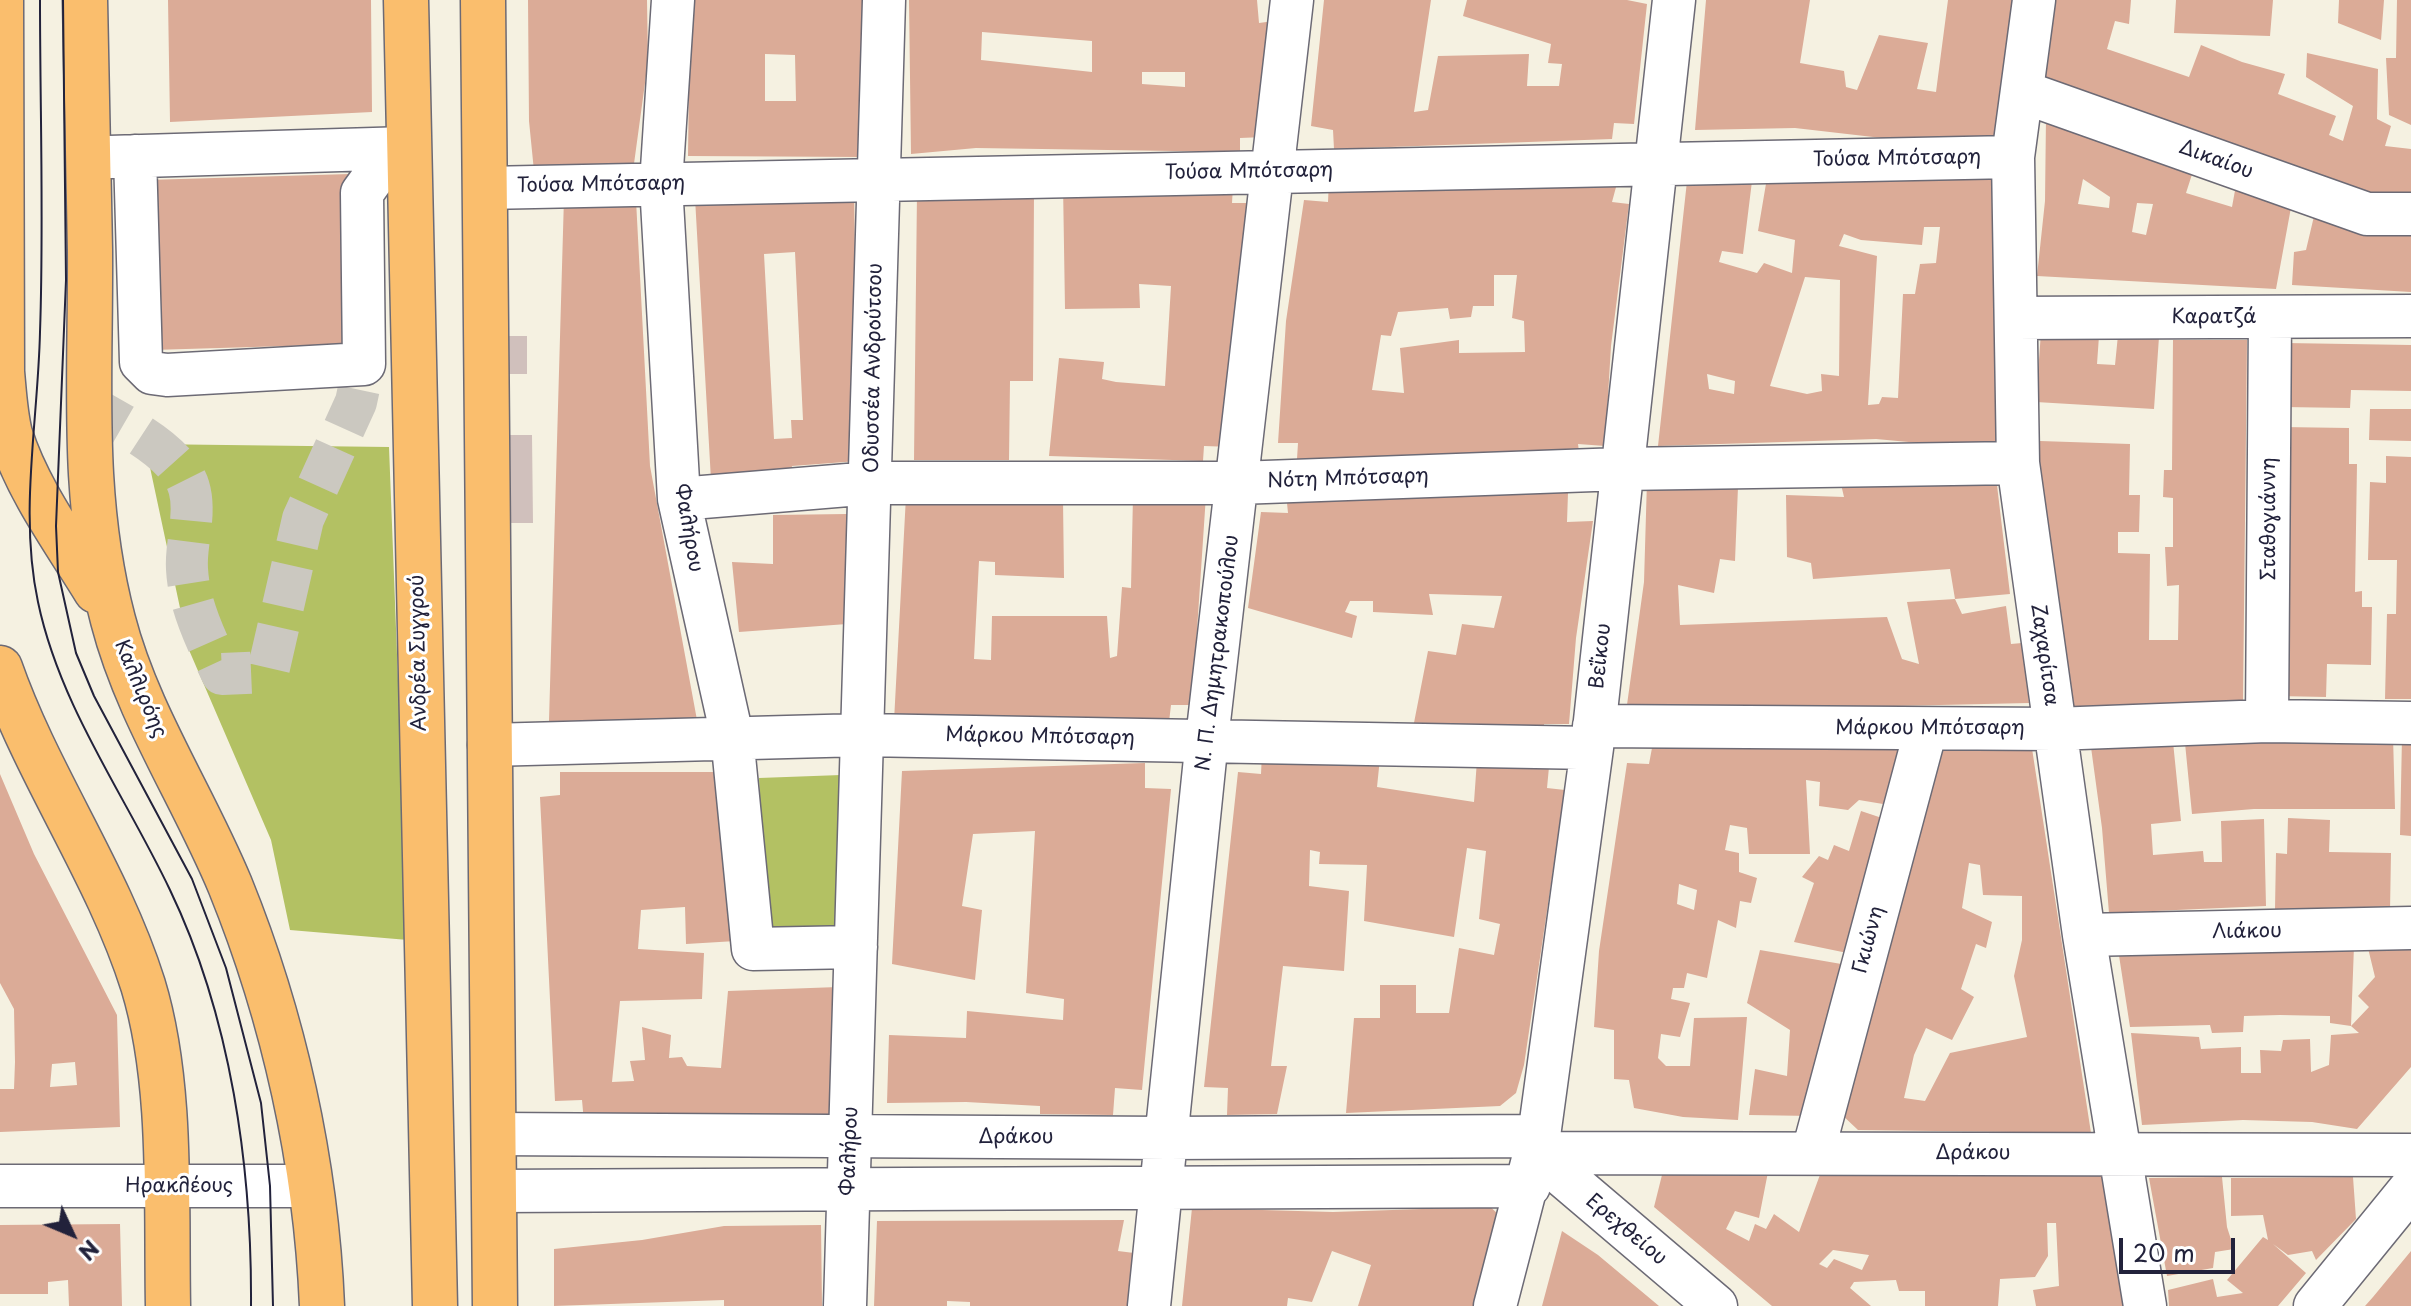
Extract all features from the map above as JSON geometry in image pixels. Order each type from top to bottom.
[{"type":"main road","points":[[1,0],[2,372],[6,410],[11,434],[30,476],[112,617]]},
{"type":"main road","name":"Καλλιρόης","points":[[85,0],[90,493],[112,617],[125,664],[230,884],[265,981],[289,1066],[310,1186],[322,1306]]},
{"type":"main road","name":"Ανδρέα Συγγρού","points":[[406,0],[435,1306]]},
{"type":"main road","points":[[483,0],[495,1306]]},
{"type":"main road","points":[[4,690],[109,900],[143,984],[155,1039],[166,1186],[168,1306]]},
{"type":"street","name":"Φαλήρου","points":[[673,0],[661,184],[679,499],[732,736],[753,949],[856,947]]},
{"type":"street","name":"Οδυσσέα Ανδρούτσου","points":[[862,735],[872,483],[884,0]]},
{"type":"street","name":"Ν. Π. Δημητρακοπούλου","points":[[1149,1306],[1207,739],[1292,0]]},
{"type":"street","name":"Ζαχαρίτσα","points":[[2034,0],[2013,157],[2018,463],[2084,935],[2145,1306]]},
{"type":"street","name":"Βεΐκου","points":[[1495,1306],[1535,1158],[1593,737],[1656,164],[1669,1]]},
{"type":"street","name":"Δικαίου","points":[[2023,92],[2367,214],[2411,214]]},
{"type":"street","points":[[135,156],[141,362],[152,373],[167,375],[364,364],[362,193],[380,168],[407,148]]},
{"type":"street","points":[[87,157],[407,148]]},
{"type":"street","name":"Τούσα Μπότσαρη","points":[[485,188],[2013,157]]},
{"type":"street","name":"Καρατζά","points":[[2016,318],[2411,316]]},
{"type":"street","name":"Σταθογιάννη","points":[[2267,721],[2270,317]]},
{"type":"street","name":"Νότη Μπότσαρη","points":[[679,499],[872,483],[1238,483],[1621,469],[2018,463]]},
{"type":"street","name":"Μάρκου Μπότσαρη","points":[[489,745],[732,736],[1207,739],[1593,737],[2054,729],[2267,721],[2411,723]]},
{"type":"street","name":"Γκιώνη","points":[[1813,1152],[1926,729]]},
{"type":"street","name":"Φαλήρου","points":[[845,1306],[862,735]]},
{"type":"street","name":"Λιάκου","points":[[2084,935],[2411,928]]},
{"type":"street","name":"Δράκου","points":[[493,1134],[1168,1138],[1535,1158]]},
{"type":"street","name":"Δράκου","points":[[494,1191],[1163,1187],[1535,1158],[1813,1152],[2411,1155]]},
{"type":"street","name":"Ερεχθείου","points":[[1535,1158],[1716,1306]]},
{"type":"street","name":"Ηρακλέους","points":[[0,1186],[310,1186]]},
{"type":"street","points":[[2315,1306],[2411,1188]]},
{"type":"shaded area","points":[[506,336],[527,336],[527,374],[505,374]]},
{"type":"shaded area","points":[[509,435],[532,435],[533,523],[510,523]]},
{"type":"green space","points":[[145,444],[389,447],[408,940],[290,930],[271,840],[189,650]]},
{"type":"green space","points":[[841,775],[847,928],[765,931],[759,778]]},
{"type":"building","points":[[168,0],[371,0],[372,112],[170,122]]},
{"type":"building","points":[[528,0],[647,0],[648,61],[633,171],[534,171],[529,121]]},
{"type":"building","points":[[690,0],[863,0],[862,157],[688,156]],"holes":[[[765,54],[795,55],[796,101],[765,101]]]},
{"type":"building","points":[[909,0],[1257,0],[1259,23],[1274,21],[1264,137],[1240,138],[1240,152],[976,148],[911,154]],"holes":[[[982,32],[1092,41],[1092,72],[981,60]],[[1142,72],[1185,72],[1185,87],[1142,84]]]},
{"type":"building","points":[[1324,0],[1431,0],[1414,112],[1428,110],[1438,56],[1529,54],[1527,86],[1559,86],[1562,64],[1548,63],[1551,44],[1463,16],[1467,0],[1627,0],[1647,4],[1634,124],[1614,123],[1612,139],[1334,149],[1333,130],[1311,126]]},
{"type":"building","points":[[1706,0],[1810,0],[1800,63],[1844,71],[1846,87],[1857,90],[1879,35],[1928,43],[1917,89],[1936,92],[1948,0],[2012,0],[1996,141],[1908,141],[1795,128],[1695,130]]},
{"type":"building","points":[[2054,0],[2131,0],[2129,24],[2115,21],[2107,49],[2189,77],[2201,45],[2242,62],[2285,74],[2278,94],[2336,116],[2329,135],[2343,141],[2353,106],[2306,77],[2307,53],[2378,69],[2377,119],[2391,126],[2385,146],[2411,149],[2411,205],[2368,201],[2037,84]]},
{"type":"building","points":[[2176,0],[2273,0],[2270,36],[2174,33]]},
{"type":"building","points":[[2339,0],[2384,0],[2381,40],[2338,23]]},
{"type":"building","points":[[2397,0],[2411,0],[2411,125],[2389,115],[2386,58],[2396,58]]},
{"type":"building","points":[[2046,117],[2195,165],[2186,193],[2232,207],[2236,185],[2292,202],[2276,289],[2037,276],[2045,201]],"holes":[[[2083,179],[2110,197],[2109,208],[2078,204]],[[2137,203],[2153,204],[2146,235],[2132,232]]]},
{"type":"building","points":[[1769,166],[1995,171],[1999,335],[1996,450],[1876,439],[1658,446],[1688,172],[1753,173],[1743,254],[1722,251],[1719,262],[1757,273],[1764,263],[1792,273],[1795,240],[1758,231]],"holes":[[[1924,227],[1940,227],[1936,263],[1920,264],[1915,294],[1903,294],[1898,398],[1882,397],[1879,404],[1868,405],[1877,256],[1839,246],[1844,234],[1861,240],[1922,245]],[[1805,277],[1840,280],[1839,376],[1821,374],[1822,391],[1807,394],[1770,386]],[[1707,374],[1735,381],[1734,394],[1709,389]]]},
{"type":"building","points":[[350,174],[354,344],[152,350],[147,180]]},
{"type":"building","points":[[1619,176],[1612,202],[1629,204],[1611,346],[1605,446],[1578,444],[1580,459],[1297,459],[1298,443],[1278,443],[1286,321],[1304,200],[1328,202],[1329,180]],"holes":[[[1494,275],[1517,275],[1512,318],[1524,321],[1525,352],[1459,353],[1459,340],[1400,348],[1404,393],[1372,390],[1381,335],[1391,336],[1398,312],[1448,308],[1450,319],[1471,317],[1473,306],[1494,306]]]},
{"type":"building","points":[[1063,184],[1233,186],[1232,203],[1247,203],[1232,447],[1204,446],[1203,461],[1049,456],[1059,358],[1104,362],[1102,379],[1165,386],[1171,286],[1139,284],[1140,308],[1065,309]]},
{"type":"building","points":[[854,188],[858,461],[792,466],[791,474],[711,480],[695,198]],"holes":[[[795,252],[803,420],[791,420],[792,438],[774,439],[764,254]]]},
{"type":"building","points":[[917,192],[1034,192],[1033,381],[1010,381],[1009,460],[914,460]]},
{"type":"building","points":[[564,197],[636,200],[650,466],[697,720],[549,721]]},
{"type":"building","points":[[2315,212],[2411,225],[2411,292],[2292,285],[2294,252],[2306,250]]},
{"type":"building","points":[[2041,332],[2099,336],[2097,364],[2115,365],[2118,335],[2159,337],[2154,409],[2036,402]]},
{"type":"building","points":[[2173,340],[2247,340],[2243,700],[2070,708],[2040,494],[2040,441],[2130,444],[2129,495],[2140,495],[2139,532],[2118,532],[2118,553],[2150,554],[2149,640],[2178,640],[2179,585],[2167,586],[2165,547],[2173,547],[2173,498],[2163,497],[2164,470],[2172,470]]},
{"type":"building","points":[[2285,343],[2411,345],[2411,391],[2351,390],[2350,408],[2284,407]]},
{"type":"building","points":[[2370,409],[2411,409],[2411,441],[2369,440]]},
{"type":"building","points":[[2282,427],[2349,428],[2349,464],[2357,464],[2355,592],[2362,591],[2362,607],[2372,607],[2371,665],[2327,664],[2326,697],[2277,696]]},
{"type":"building","points":[[2386,456],[2411,457],[2411,699],[2385,699],[2387,614],[2396,614],[2397,560],[2368,560],[2370,482],[2386,483]]},
{"type":"building","points":[[1996,477],[2010,594],[1955,599],[1950,569],[1813,579],[1811,563],[1787,557],[1786,495],[1844,497],[1840,480]]},
{"type":"building","points":[[1647,480],[1738,487],[1735,561],[1720,559],[1714,593],[1678,585],[1680,625],[1887,617],[1902,659],[1919,664],[1907,602],[1955,599],[1962,614],[2006,606],[2011,644],[2022,643],[2029,703],[1626,712],[1644,582]]},
{"type":"building","points":[[1286,493],[1568,493],[1567,522],[1593,521],[1576,638],[1569,724],[1544,724],[1544,733],[1412,733],[1428,651],[1456,655],[1462,624],[1494,628],[1502,596],[1429,594],[1433,615],[1373,612],[1373,601],[1350,601],[1345,612],[1357,616],[1352,638],[1248,608],[1261,512],[1288,513]]},
{"type":"building","points":[[1206,495],[1192,705],[1171,705],[1169,722],[894,721],[906,496],[1063,500],[1064,578],[995,575],[995,562],[979,561],[974,659],[991,660],[992,616],[1107,616],[1110,658],[1117,656],[1122,587],[1131,588],[1133,496]]},
{"type":"building","points":[[847,514],[846,529],[852,528],[847,624],[739,632],[732,562],[773,564],[773,515]]},
{"type":"building","points":[[2172,732],[2181,821],[2151,824],[2153,855],[2203,851],[2204,862],[2222,862],[2221,821],[2264,819],[2266,906],[2109,913],[2090,740]]},
{"type":"building","points":[[2184,733],[2393,736],[2395,809],[2254,809],[2192,814]]},
{"type":"building","points":[[2402,737],[2411,737],[2411,836],[2400,835]]},
{"type":"building","points":[[1905,740],[1895,806],[1859,800],[1848,810],[1819,806],[1820,782],[1806,780],[1810,854],[1749,854],[1747,828],[1730,825],[1725,850],[1739,853],[1739,872],[1757,878],[1751,903],[1740,901],[1736,928],[1718,920],[1707,978],[1687,973],[1684,988],[1673,988],[1671,999],[1690,1003],[1680,1037],[1661,1034],[1658,1058],[1666,1066],[1690,1066],[1694,1018],[1747,1017],[1738,1120],[1683,1117],[1634,1108],[1629,1080],[1614,1079],[1614,1030],[1594,1027],[1599,951],[1627,763],[1649,764],[1652,748]],"holes":[[[1679,884],[1697,890],[1694,910],[1677,904]]]},
{"type":"building","points":[[1936,742],[2031,742],[2091,1133],[1858,1130],[1840,1113]],"holes":[[[1969,863],[1980,865],[1983,895],[2022,896],[2022,940],[2014,976],[2027,1037],[1950,1053],[1925,1101],[1904,1098],[1914,1055],[1926,1028],[1952,1040],[1974,997],[1961,989],[1976,944],[1986,948],[1992,922],[1962,908]]]},
{"type":"building","points":[[1262,753],[1380,758],[1377,787],[1474,802],[1477,760],[1549,767],[1547,788],[1565,790],[1524,1065],[1516,1093],[1500,1106],[1346,1113],[1354,1018],[1380,1018],[1380,985],[1416,985],[1416,1013],[1449,1013],[1459,948],[1494,955],[1500,924],[1479,919],[1486,851],[1467,848],[1454,937],[1364,921],[1367,865],[1319,864],[1320,852],[1310,850],[1309,886],[1349,891],[1344,971],[1283,966],[1271,1066],[1287,1066],[1277,1114],[1227,1115],[1228,1088],[1204,1087],[1238,772],[1261,774]]},
{"type":"building","points":[[1145,763],[1145,788],[1171,789],[1142,1090],[1115,1088],[1113,1115],[1040,1114],[1040,1106],[966,1102],[887,1103],[889,1035],[966,1038],[967,1011],[1063,1020],[1064,999],[1026,993],[1035,831],[973,834],[962,906],[982,910],[975,980],[892,964],[902,771]]},
{"type":"building","points":[[560,772],[714,772],[732,835],[736,941],[686,944],[685,907],[641,910],[638,949],[704,953],[702,999],[620,1001],[612,1082],[634,1081],[630,1061],[645,1060],[642,1027],[671,1035],[669,1058],[682,1057],[687,1066],[721,1068],[728,991],[838,987],[831,1120],[584,1122],[582,1100],[555,1101],[540,797],[560,795]]},
{"type":"building","points":[[0,774],[34,854],[117,1015],[120,1127],[0,1132],[0,1089],[14,1089],[15,1062],[14,1009],[0,983]],"holes":[[[75,1062],[77,1085],[50,1087],[52,1064]]]},
{"type":"building","points":[[1861,811],[1888,820],[1857,955],[1794,942],[1814,883],[1802,877],[1819,856],[1828,860],[1834,845],[1849,851]]},
{"type":"building","points":[[2288,818],[2330,820],[2329,852],[2391,853],[2390,911],[2275,909],[2276,853],[2287,854]]},
{"type":"building","points":[[2411,943],[2411,1067],[2357,1129],[2312,1122],[2243,1120],[2142,1125],[2131,1033],[2199,1037],[2201,1049],[2241,1047],[2241,1073],[2261,1073],[2260,1050],[2281,1051],[2283,1040],[2310,1039],[2311,1072],[2329,1065],[2331,1035],[2359,1033],[2351,1026],[2369,1007],[2358,996],[2375,977],[2367,944]]},
{"type":"building","points":[[2354,946],[2351,1026],[2330,1023],[2330,1016],[2280,1015],[2244,1016],[2243,1032],[2212,1033],[2210,1025],[2130,1027],[2118,949]]},
{"type":"building","points":[[1760,950],[1853,966],[1812,1116],[1749,1115],[1755,1069],[1787,1076],[1790,1030],[1747,1003]]},
{"type":"building","points":[[1663,1171],[1768,1172],[1759,1218],[1735,1211],[1726,1229],[1749,1241],[1755,1224],[1766,1229],[1774,1214],[1799,1232],[1821,1172],[2107,1173],[2126,1306],[2036,1306],[2033,1290],[2059,1286],[2056,1223],[2047,1223],[2048,1256],[2035,1277],[2000,1279],[1998,1306],[1925,1306],[1925,1291],[1899,1291],[1896,1280],[1854,1282],[1850,1288],[1871,1306],[1772,1306],[1654,1207]],"holes":[[[1833,1250],[1869,1255],[1862,1270],[1834,1259],[1827,1268],[1819,1264]]]},
{"type":"building","points":[[2222,1177],[2227,1227],[2234,1249],[2215,1252],[2213,1268],[2167,1276],[2149,1178]]},
{"type":"building","points":[[2353,1177],[2356,1219],[2316,1260],[2312,1251],[2288,1255],[2273,1244],[2306,1273],[2278,1306],[2169,1306],[2168,1290],[2213,1279],[2217,1297],[2243,1293],[2227,1280],[2263,1237],[2268,1240],[2263,1215],[2231,1216],[2231,1178]]},
{"type":"building","points":[[1483,1200],[1499,1215],[1474,1306],[1358,1306],[1371,1265],[1332,1251],[1312,1302],[1288,1298],[1287,1306],[1182,1306],[1192,1208],[1333,1212],[1422,1209]]},
{"type":"building","points":[[1124,1220],[1118,1251],[1134,1253],[1131,1306],[970,1306],[970,1302],[947,1301],[947,1306],[874,1306],[877,1221]]},
{"type":"building","points":[[120,1224],[122,1306],[69,1306],[68,1280],[48,1282],[48,1294],[0,1294],[0,1225]]},
{"type":"building","points":[[821,1225],[822,1306],[724,1306],[724,1300],[554,1306],[554,1249],[642,1240],[724,1226]]},
{"type":"building","points":[[1562,1231],[1598,1255],[1659,1306],[1542,1306]]},
{"type":"building","points":[[2411,1251],[2411,1306],[2365,1306],[2373,1297]]},
{"type":"tunnel","points":[[87,404],[154,445],[177,466],[185,478],[191,500],[188,583],[205,636],[222,674],[268,672],[303,519],[356,402],[364,364]]},
{"type":"tram line","points":[[40,0],[41,290],[30,501],[30,535],[38,602],[62,678],[95,750],[170,890],[209,989],[223,1041],[242,1147],[251,1306]]},
{"type":"tram line","points":[[63,0],[66,280],[56,526],[58,572],[76,653],[94,696],[192,879],[226,968],[261,1103],[270,1186],[273,1306]]}]
